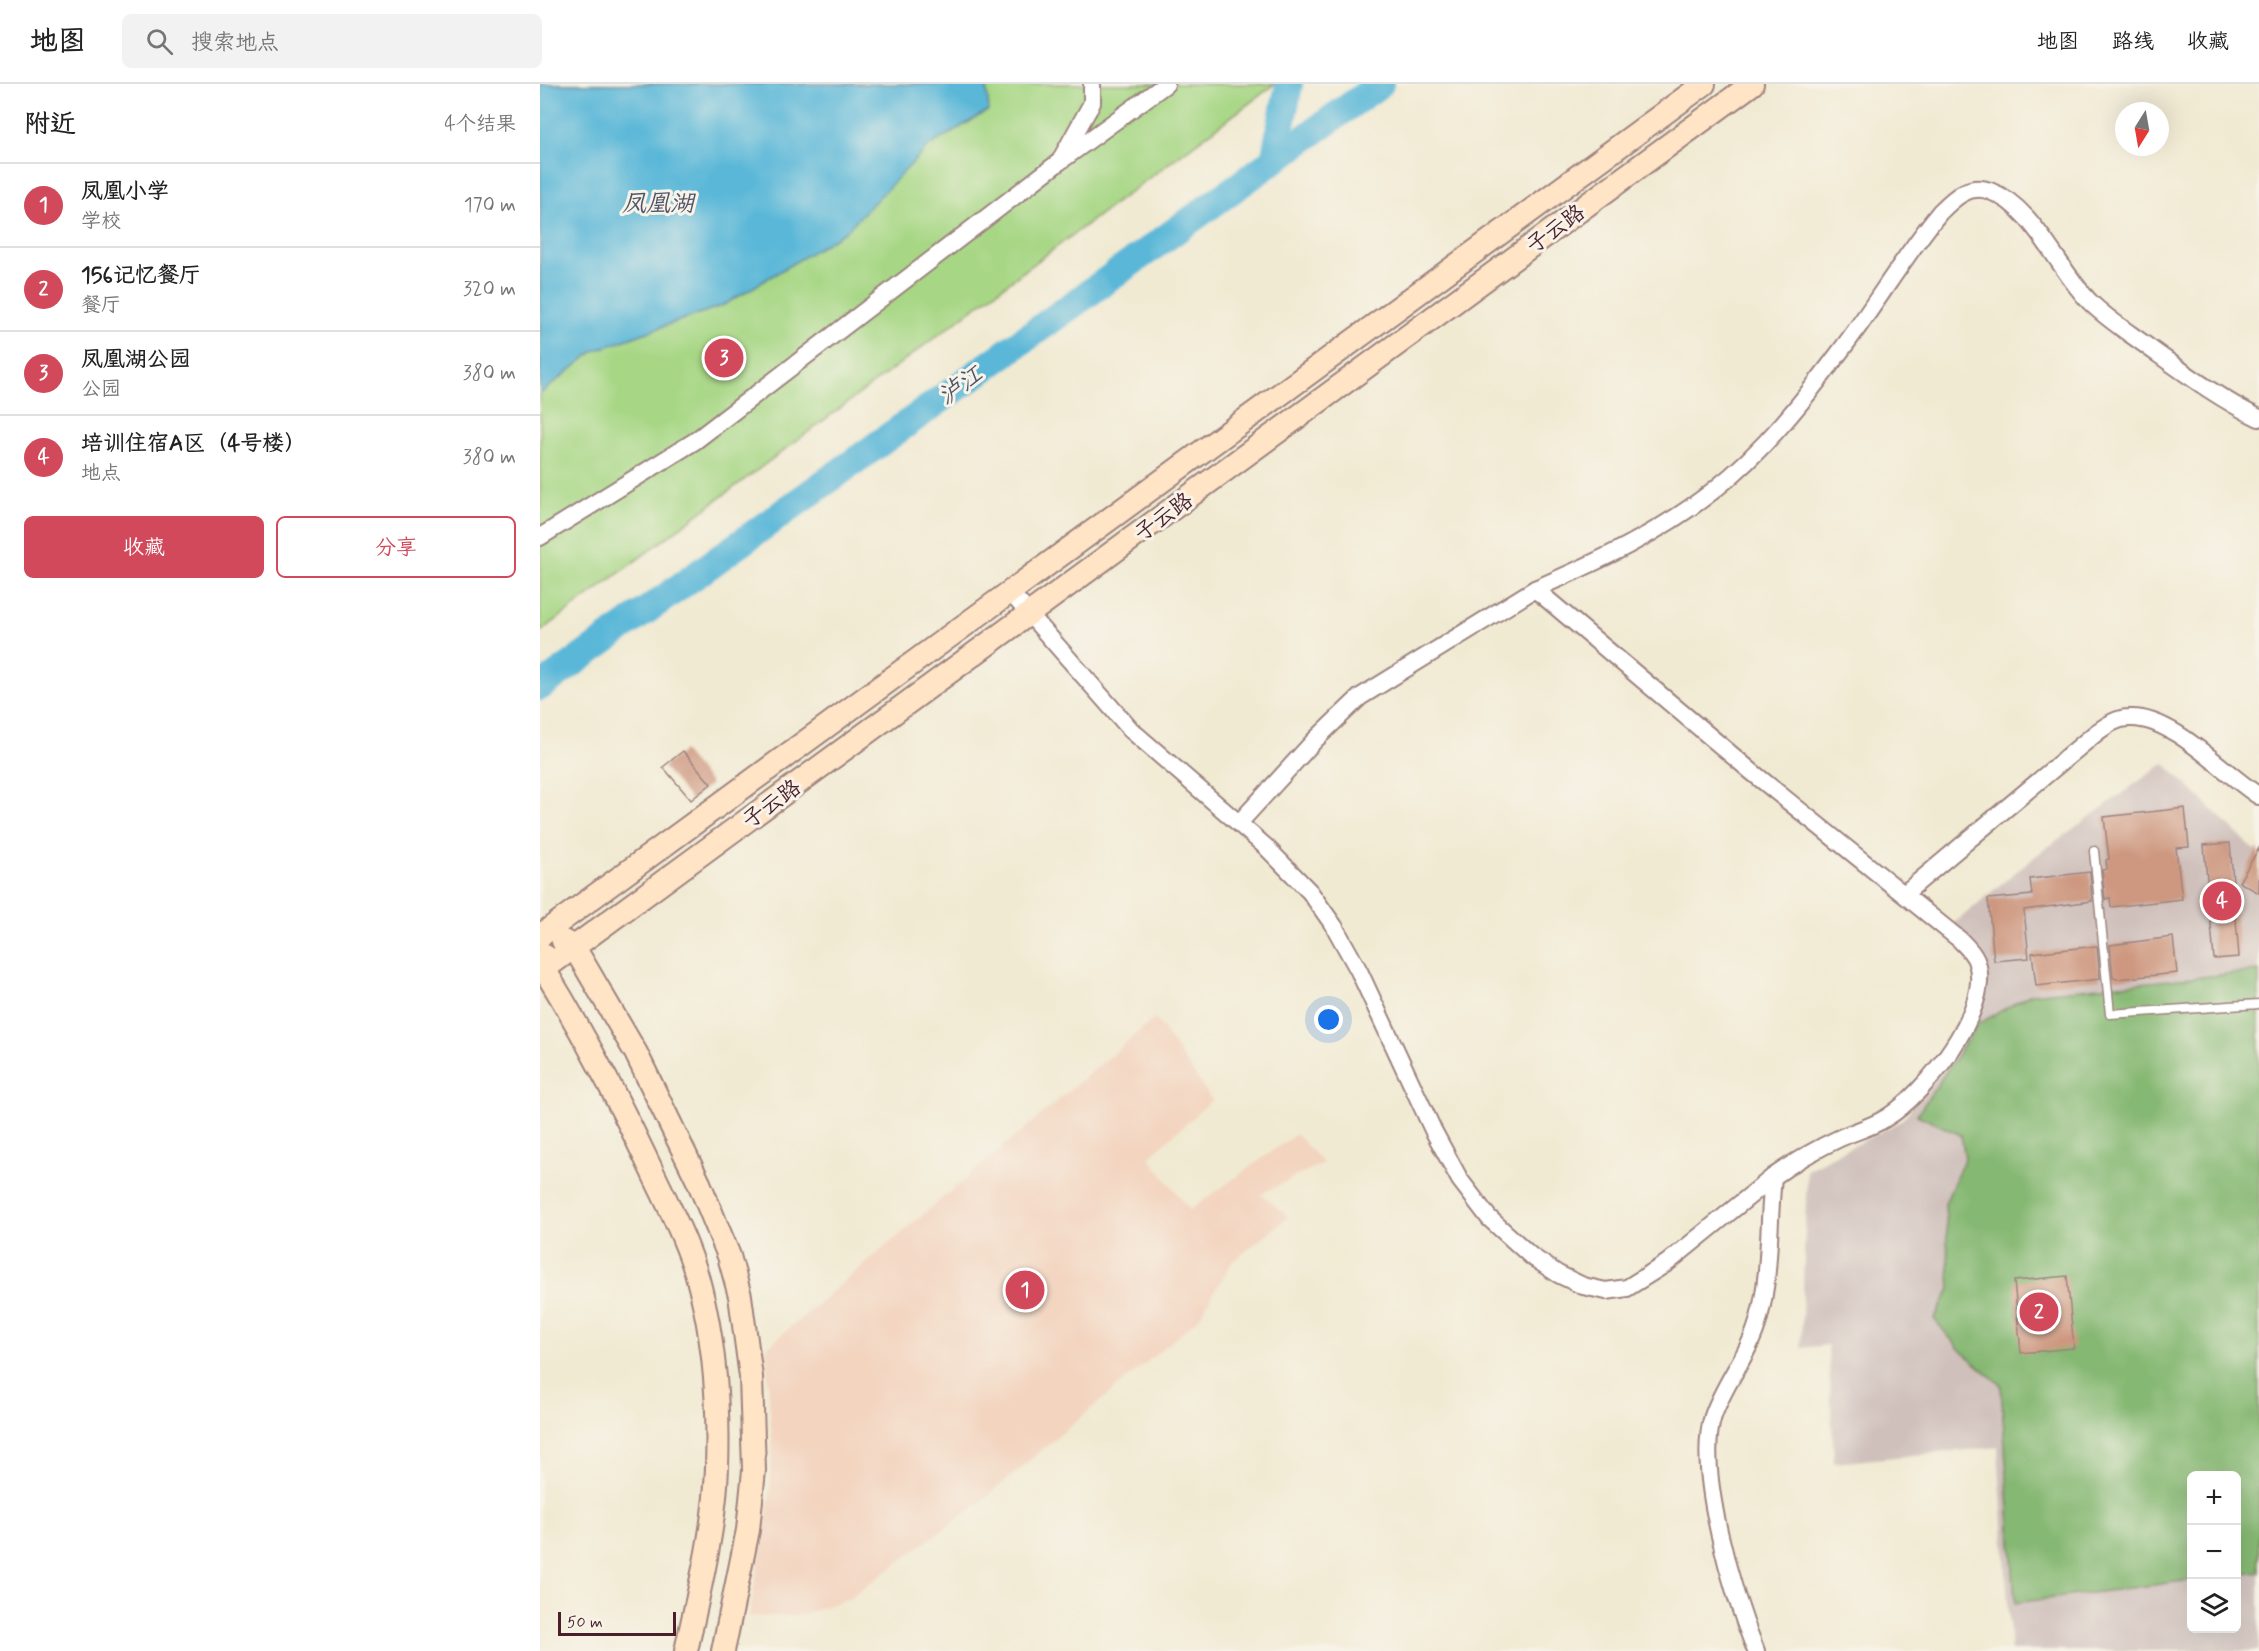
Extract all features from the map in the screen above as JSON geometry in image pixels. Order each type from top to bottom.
[{"type":"main road","name":"子云路","points":[[542,929],[1010,592],[1704,84]]},
{"type":"main road","name":"子云路","points":[[542,971],[1752,84]]},
{"type":"main road","points":[[686,1651],[711,1524],[717,1468],[715,1385],[704,1303],[687,1248],[632,1127],[598,1061],[542,971],[542,929],[574,947],[636,1053],[699,1183],[729,1256],[740,1296],[751,1377],[754,1470],[748,1530],[723,1651]]},
{"type":"street","points":[[1059,162],[1092,103],[1092,84]]},
{"type":"street","points":[[540,537],[695,441],[1059,162],[1166,84]]},
{"type":"street","points":[[1239,823],[1315,740],[1360,697],[1535,589],[1597,561],[1652,532],[1696,504],[1736,472],[1775,432],[1819,380],[1940,212],[1952,200],[1972,189],[1991,191],[2018,210],[2079,290],[2106,316],[2214,394],[2259,418]]},
{"type":"street","points":[[1010,592],[1131,730],[1291,870],[1334,926],[1359,971],[1448,1160],[1473,1200],[1508,1237],[1546,1267],[1571,1281],[1595,1289],[1627,1288],[1667,1263],[1773,1177],[1818,1149],[1878,1122],[1903,1107],[1935,1071],[1971,1011],[1979,983],[1976,960],[1959,939],[1752,772],[1535,589]]},
{"type":"street","points":[[1904,894],[2096,733],[2121,719],[2141,718],[2165,728],[2259,796]]},
{"type":"street","points":[[1756,1651],[1737,1597],[1723,1542],[1711,1479],[1708,1445],[1716,1408],[1750,1346],[1760,1314],[1773,1177]]},
{"type":"lane","points":[[2094,851],[2110,1014],[2259,1004]]},
{"type":"shaded area","points":[[2164,763],[2253,849],[2259,852],[2259,1651],[2011,1651],[1998,1447],[1834,1463],[1828,1345],[1801,1348],[1807,1170],[1901,1121],[1952,1058],[1985,980],[1952,925],[2030,860]]},
{"type":"shaded area","points":[[1155,1018],[1212,1100],[1149,1157],[1190,1210],[1296,1134],[1323,1163],[1261,1194],[1288,1217],[1232,1262],[1198,1319],[979,1503],[850,1598],[801,1615],[749,1617],[770,1496],[772,1443],[766,1348]]},
{"type":"green space","points":[[540,84],[1275,84],[540,632]]},
{"type":"green space","points":[[2259,971],[2259,1572],[2241,1574],[2241,1471],[2187,1471],[2187,1581],[2015,1603],[2001,1385],[1961,1351],[1934,1319],[1950,1289],[1945,1204],[1965,1157],[1961,1135],[1917,1115],[1978,1024],[2031,994]]},
{"type":"water","name":"凤凰湖","points":[[540,84],[986,84],[989,110],[929,146],[845,232],[724,305],[594,351],[540,394]]},
{"type":"building","points":[[683,751],[711,784],[691,800],[663,767]]},
{"type":"building","points":[[2185,808],[2189,847],[2176,848],[2182,899],[2111,907],[2110,898],[2105,899],[2102,870],[2107,869],[2106,860],[2109,859],[2104,817]]},
{"type":"building","points":[[2230,843],[2239,957],[2214,959],[2204,845]]},
{"type":"building","points":[[2259,848],[2259,893],[2239,882]]},
{"type":"building","points":[[2090,872],[2092,901],[2024,910],[2029,958],[1994,961],[1988,899],[2032,895],[2030,879]]},
{"type":"building","points":[[2173,937],[2177,973],[2113,978],[2110,945]]},
{"type":"building","points":[[2097,946],[2100,979],[2036,986],[2032,953]]},
{"type":"building","points":[[2067,1276],[2074,1348],[2021,1353],[2014,1281]]},
{"type":"waterway","name":"泸江","points":[[540,687],[1380,84]]},
{"type":"waterway","points":[[1274,160],[1289,85]]},
{"type":"place","name":"凤凰湖公园","points":[[724,358]]},
{"type":"place","name":"培训住宿A区（4号楼）","points":[[2222,901]]},
{"type":"place","name":"凤凰小学","points":[[1025,1290]]},
{"type":"place","name":"156记忆餐厅","points":[[2039,1312]]}]
